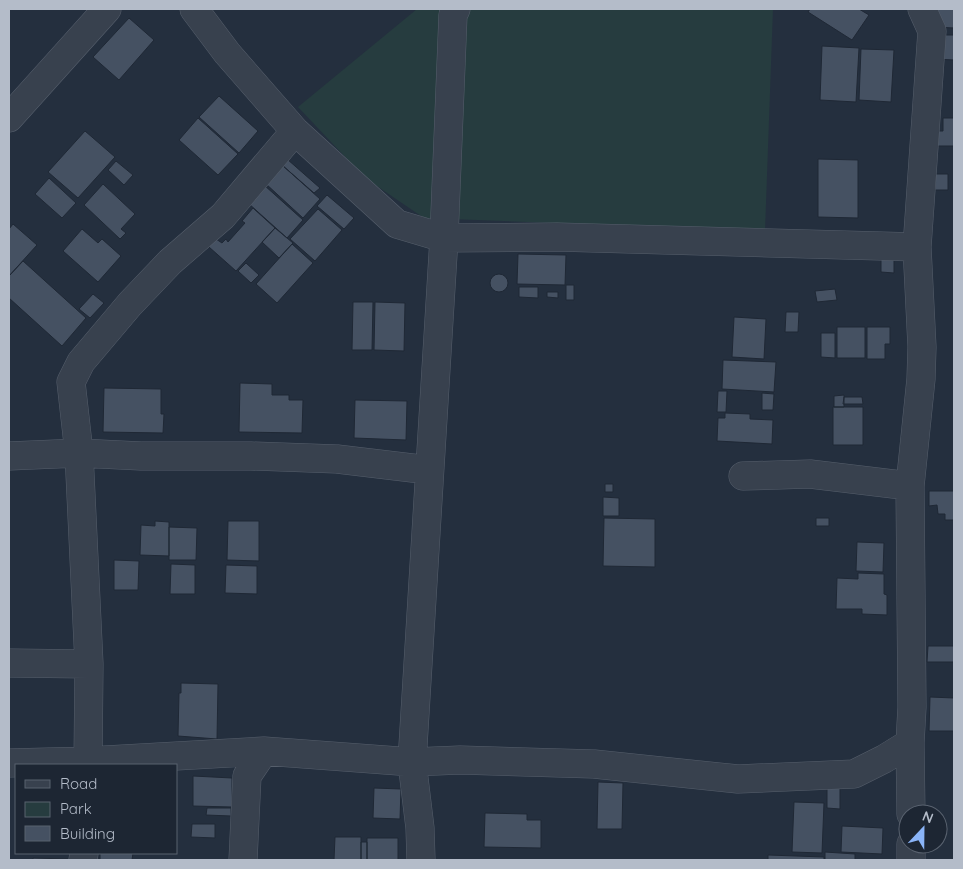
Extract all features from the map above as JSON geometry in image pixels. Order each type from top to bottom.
[{"type":"street","points":[[9,118],[107,9]]},
{"type":"street","points":[[194,9],[227,53],[295,131],[398,224],[444,238],[557,237],[917,247]]},
{"type":"street","points":[[421,860],[420,828],[412,762],[444,238],[454,15],[456,9]]},
{"type":"street","points":[[911,804],[910,486],[922,379],[917,247],[932,31],[922,9]]},
{"type":"street","points":[[88,763],[90,664],[78,454],[71,382],[81,362],[130,304],[170,262],[223,216],[295,131]]},
{"type":"street","points":[[9,456],[78,454],[251,456],[337,460],[429,470]]},
{"type":"street","points":[[743,476],[810,474],[910,486]]},
{"type":"street","points":[[9,663],[90,664]]},
{"type":"street","points":[[9,763],[88,763],[264,752],[412,762],[460,760],[594,764],[738,779],[854,774],[910,743]]},
{"type":"street","points":[[243,860],[247,776],[264,752]]},
{"type":"green space","points":[[417,9],[773,9],[765,231],[424,218],[365,178],[298,107]]},
{"type":"building","points":[[810,9],[859,9],[869,15],[852,40],[808,12]]},
{"type":"building","points":[[934,9],[954,9],[954,28],[934,27]]},
{"type":"building","points":[[129,18],[154,40],[119,80],[93,57]]},
{"type":"building","points":[[935,35],[954,35],[954,60],[935,59]]},
{"type":"building","points":[[822,46],[859,48],[856,102],[820,100]]},
{"type":"building","points":[[861,49],[894,50],[891,102],[859,100]]},
{"type":"building","points":[[219,96],[258,131],[239,153],[199,117]]},
{"type":"building","points":[[198,118],[238,154],[218,175],[179,140]]},
{"type":"building","points":[[943,118],[954,118],[954,146],[935,146],[935,131],[943,131]]},
{"type":"building","points":[[85,131],[115,157],[78,198],[48,172]]},
{"type":"building","points":[[287,159],[320,188],[314,193],[282,165]]},
{"type":"building","points":[[818,159],[858,160],[858,218],[818,217]]},
{"type":"building","points":[[116,161],[133,175],[124,185],[108,170]]},
{"type":"building","points":[[282,165],[320,199],[303,218],[265,183]]},
{"type":"building","points":[[935,174],[948,174],[948,190],[935,190]]},
{"type":"building","points":[[49,178],[76,203],[62,218],[35,194]]},
{"type":"building","points":[[103,184],[135,214],[121,229],[126,233],[120,239],[84,205]]},
{"type":"building","points":[[264,185],[303,220],[287,238],[248,203]]},
{"type":"building","points":[[327,195],[354,218],[344,229],[317,206]]},
{"type":"building","points":[[253,208],[275,228],[236,271],[209,247],[216,239],[222,243],[226,239],[228,242],[245,223],[242,221]]},
{"type":"building","points":[[318,209],[342,230],[315,261],[290,239]]},
{"type":"building","points":[[13,224],[37,245],[9,276],[9,229]]},
{"type":"building","points":[[275,228],[293,243],[279,258],[262,242]]},
{"type":"building","points":[[82,229],[98,243],[102,239],[121,256],[98,282],[63,251]]},
{"type":"building","points":[[292,244],[313,263],[277,303],[256,284]]},
{"type":"building","points":[[518,254],[566,255],[565,285],[517,284]]},
{"type":"building","points":[[881,259],[894,259],[894,273],[881,272]]},
{"type":"building","points":[[23,261],[86,318],[62,346],[9,298],[9,276]]},
{"type":"building","points":[[246,263],[259,275],[251,283],[238,271]]},
{"type":"building","points":[[499,274],[506,276],[508,283],[506,290],[499,292],[492,290],[490,283],[492,276]]},
{"type":"building","points":[[566,285],[574,285],[574,300],[566,300]]},
{"type":"building","points":[[519,287],[538,287],[538,298],[519,297]]},
{"type":"building","points":[[835,289],[837,300],[817,302],[815,291]]},
{"type":"building","points":[[547,292],[558,292],[558,298],[547,297]]},
{"type":"building","points":[[93,294],[104,303],[90,318],[79,309]]},
{"type":"building","points":[[353,302],[373,302],[372,350],[352,350]]},
{"type":"building","points":[[375,302],[405,303],[404,351],[374,350]]},
{"type":"building","points":[[786,312],[799,312],[798,332],[785,332]]},
{"type":"building","points":[[734,317],[766,319],[764,359],[732,357]]},
{"type":"building","points":[[837,327],[865,327],[865,358],[837,358]]},
{"type":"building","points":[[867,327],[890,327],[890,344],[885,344],[885,359],[867,359]]},
{"type":"building","points":[[821,333],[835,333],[835,358],[821,357]]},
{"type":"building","points":[[723,360],[776,362],[774,392],[722,389]]},
{"type":"building","points":[[240,383],[272,384],[272,395],[289,395],[289,400],[303,400],[302,433],[239,432]]},
{"type":"building","points":[[104,388],[161,389],[161,414],[164,414],[163,433],[103,432]]},
{"type":"building","points":[[718,391],[727,391],[726,412],[717,412]]},
{"type":"building","points":[[762,393],[774,394],[773,410],[762,410]]},
{"type":"building","points":[[844,395],[844,407],[834,407],[834,396]]},
{"type":"building","points":[[844,397],[862,397],[863,404],[843,404]]},
{"type":"building","points":[[355,400],[407,401],[406,440],[354,438]]},
{"type":"building","points":[[833,407],[863,407],[863,445],[833,445]]},
{"type":"building","points":[[725,413],[750,414],[750,419],[773,420],[772,444],[717,441],[718,418],[725,418]]},
{"type":"building","points":[[605,484],[613,484],[613,492],[605,492]]},
{"type":"building","points":[[929,491],[954,491],[954,520],[945,520],[945,514],[938,514],[937,505],[929,506]]},
{"type":"building","points":[[603,497],[619,498],[619,516],[603,516]]},
{"type":"building","points":[[604,518],[655,519],[655,567],[603,566]]},
{"type":"building","points":[[816,518],[829,518],[829,526],[816,526]]},
{"type":"building","points":[[155,521],[169,522],[169,556],[140,555],[141,525],[155,526]]},
{"type":"building","points":[[228,521],[259,521],[259,561],[227,560]]},
{"type":"building","points":[[169,527],[197,528],[196,560],[169,560]]},
{"type":"building","points":[[857,542],[884,543],[883,572],[856,571]]},
{"type":"building","points":[[114,560],[139,561],[138,590],[114,590]]},
{"type":"building","points":[[171,564],[195,565],[195,594],[170,594]]},
{"type":"building","points":[[226,565],[257,566],[257,594],[225,593]]},
{"type":"building","points":[[858,573],[884,574],[887,615],[862,614],[862,609],[836,609],[837,578],[858,579]]},
{"type":"building","points":[[928,646],[954,646],[954,662],[927,662]]},
{"type":"building","points":[[181,683],[218,684],[217,739],[178,736]]},
{"type":"building","points":[[930,697],[954,698],[954,731],[929,731]]},
{"type":"building","points":[[193,776],[232,778],[232,807],[193,806]]},
{"type":"building","points":[[598,782],[623,783],[622,829],[597,829]]},
{"type":"building","points":[[374,788],[401,789],[400,819],[373,818]]},
{"type":"building","points":[[827,788],[840,788],[840,809],[827,808]]},
{"type":"building","points":[[794,802],[824,803],[822,853],[792,852]]},
{"type":"building","points":[[207,808],[231,808],[231,816],[206,815]]},
{"type":"building","points":[[485,813],[527,814],[527,820],[541,820],[541,848],[484,847]]},
{"type":"building","points":[[192,824],[215,824],[215,838],[191,837]]},
{"type":"building","points":[[842,826],[883,828],[882,854],[841,852]]},
{"type":"building","points":[[335,837],[361,837],[361,860],[334,860]]},
{"type":"building","points":[[367,838],[398,838],[398,860],[367,860]]},
{"type":"building","points":[[361,842],[367,842],[367,860],[361,860]]},
{"type":"building","points":[[825,852],[855,854],[855,860],[825,860]]},
{"type":"building","points":[[100,854],[133,854],[132,860],[100,860]]},
{"type":"building","points":[[768,855],[824,857],[824,860],[768,860]]},
{"type":"building","points":[[33,858],[68,859],[68,860],[33,860]]}]
